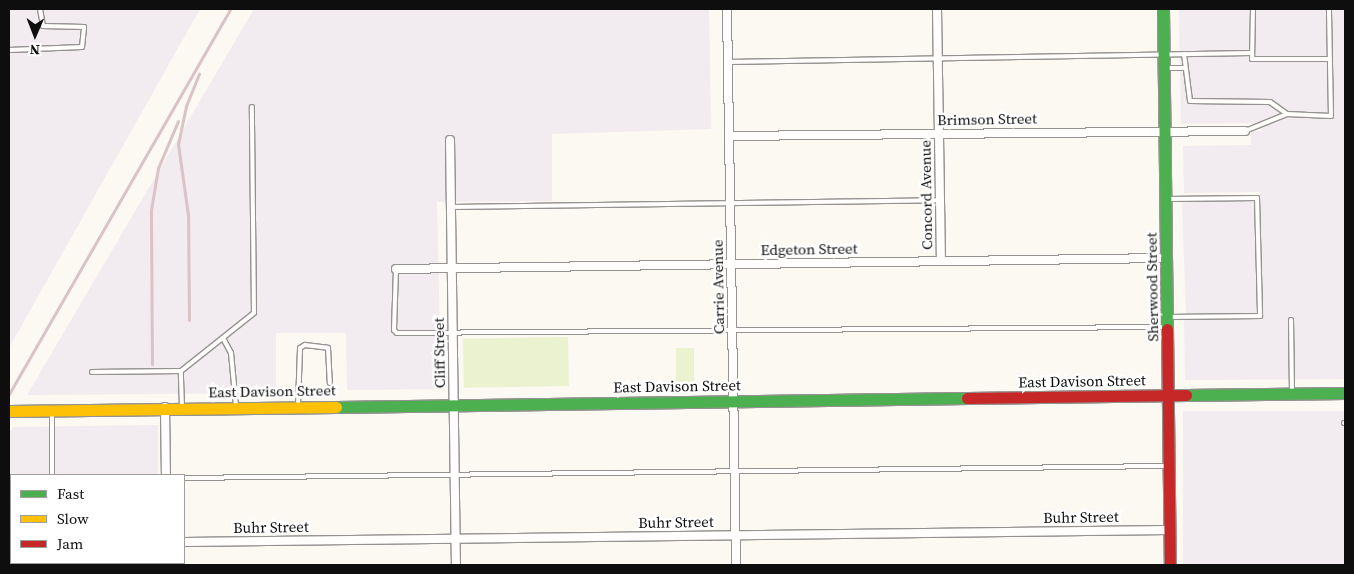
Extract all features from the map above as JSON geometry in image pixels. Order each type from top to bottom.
[{"type":"main road","name":"Sherwood Street","points":[[1164,9],[1170,565]]},
{"type":"main road","name":"East Davison Street","points":[[9,411],[165,407],[1345,393]]},
{"type":"street","name":"Carrie Avenue","points":[[727,9],[736,565]]},
{"type":"street","name":"Concord Avenue","points":[[937,9],[941,261]]},
{"type":"street","name":"Brimson Street","points":[[729,136],[1165,131],[1245,132]]},
{"type":"street","name":"Cliff Street","points":[[450,140],[456,565]]},
{"type":"street","name":"Edgeton Street","points":[[396,268],[1167,258]]},
{"type":"street","points":[[165,407],[166,474]]},
{"type":"street","name":"Buhr Street","points":[[185,542],[1170,530]]},
{"type":"lane","points":[[9,50],[82,47],[84,27],[43,26],[40,9]]},
{"type":"lane","points":[[1253,9],[1252,59],[1330,59]]},
{"type":"lane","points":[[1245,132],[1288,114],[1331,116],[1329,9]]},
{"type":"lane","points":[[728,62],[1252,53]]},
{"type":"lane","points":[[1184,54],[1190,101],[1270,102],[1288,114]]},
{"type":"lane","points":[[1164,68],[1185,68]]},
{"type":"lane","points":[[92,372],[181,371],[254,313],[252,107]]},
{"type":"lane","points":[[396,268],[393,272],[394,330],[397,333],[453,335],[1168,322],[1260,316],[1258,198],[1166,199]]},
{"type":"lane","points":[[451,207],[940,200]]},
{"type":"lane","points":[[1291,320],[1292,394]]},
{"type":"lane","points":[[223,338],[231,353],[236,407]]},
{"type":"lane","points":[[298,406],[300,348],[312,345],[328,348],[330,383]]},
{"type":"lane","points":[[181,371],[182,407]]},
{"type":"lane","points":[[52,410],[52,474]]},
{"type":"lane","points":[[185,478],[1169,466]]},
{"type":"shaded area","points":[[9,9],[200,9],[9,348]]},
{"type":"shaded area","points":[[254,9],[709,9],[711,129],[552,134],[552,201],[437,202],[441,389],[347,390],[346,333],[276,333],[276,393],[27,395]]},
{"type":"shaded area","points":[[1179,9],[1345,9],[1345,379],[1185,380],[1184,320],[1263,319],[1260,192],[1184,193],[1183,146],[1251,145],[1251,131],[1263,131],[1251,123],[1181,124]]},
{"type":"shaded area","points":[[1254,200],[1258,313],[1186,315],[1182,203]]},
{"type":"shaded area","points":[[1183,411],[1345,411],[1345,565],[1183,565]]},
{"type":"shaded area","points":[[158,425],[158,474],[10,474],[9,534],[9,433],[13,427]]},
{"type":"green space","points":[[568,337],[569,386],[464,388],[463,339]]},
{"type":"green space","points":[[676,348],[694,348],[694,385],[676,385]]},
{"type":"railway","points":[[9,394],[230,9]]},
{"type":"railway","points":[[189,320],[188,215],[178,144],[186,106],[199,74]]},
{"type":"railway","points":[[152,364],[151,210],[158,168],[178,121]]},
{"type":"traffic: fast","points":[[1163,9],[1167,329]]},
{"type":"traffic: fast","points":[[1186,395],[1345,393]]},
{"type":"traffic: fast","points":[[336,407],[967,398]]},
{"type":"traffic: slow","points":[[9,411],[336,407]]},
{"type":"traffic: jam","points":[[1167,329],[1170,565]]},
{"type":"traffic: jam","points":[[967,398],[1186,395]]}]
